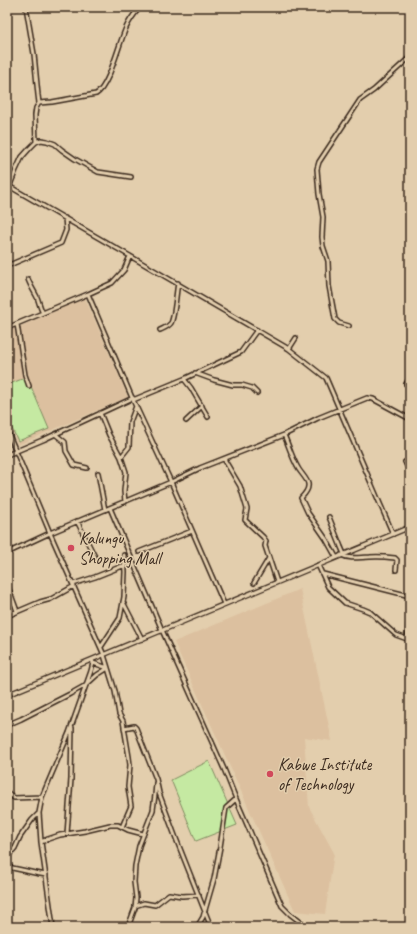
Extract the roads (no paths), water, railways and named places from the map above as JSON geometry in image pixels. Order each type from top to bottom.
[{"type":"street","points":[[26,7],[34,54],[39,103],[34,115],[36,142]]},
{"type":"street","points":[[39,103],[52,102],[100,92],[110,72],[126,29],[140,7]]},
{"type":"street","points":[[349,326],[338,323],[335,319],[329,286],[328,261],[323,246],[323,217],[317,169],[319,162],[360,100],[374,90],[410,57]]},
{"type":"street","points":[[7,193],[22,157],[36,142],[41,140],[55,144],[75,159],[98,172],[131,177]]},
{"type":"street","points":[[9,186],[290,349],[326,378],[393,534]]},
{"type":"street","points":[[7,266],[61,243],[66,230],[65,218]]},
{"type":"street","points":[[7,328],[112,283],[124,270],[130,256]]},
{"type":"street","points":[[28,279],[29,284],[38,299],[42,313]]},
{"type":"street","points":[[160,330],[167,327],[171,322],[178,283]]},
{"type":"street","points":[[88,294],[224,604]]},
{"type":"street","points":[[17,324],[25,375],[29,386]]},
{"type":"street","points":[[7,455],[100,413],[184,379],[241,352],[257,330]]},
{"type":"street","points":[[290,349],[296,338]]},
{"type":"street","points":[[195,373],[214,380],[252,388],[257,393]]},
{"type":"street","points":[[406,384],[410,378]]},
{"type":"street","points":[[184,379],[208,417]]},
{"type":"street","points":[[7,554],[77,521],[125,502],[200,468],[284,435],[318,418],[367,398],[373,399],[410,419]]},
{"type":"street","points":[[122,457],[129,447],[130,422],[136,406]]},
{"type":"street","points":[[186,421],[202,406]]},
{"type":"street","points":[[100,413],[109,435],[122,457],[126,472],[124,491],[125,502]]},
{"type":"street","points":[[7,430],[50,533],[101,647],[115,690],[119,714],[122,718],[130,765],[128,787],[131,806],[122,827]]},
{"type":"street","points":[[55,434],[65,442],[66,451],[74,465],[87,468]]},
{"type":"street","points":[[284,435],[297,467],[308,483],[307,489],[301,498],[308,513],[326,538],[336,557]]},
{"type":"street","points":[[224,459],[240,486],[247,509],[245,520],[266,541],[265,546],[277,582]]},
{"type":"street","points":[[405,462],[410,472]]},
{"type":"street","points":[[98,473],[105,510]]},
{"type":"street","points":[[110,508],[162,630],[224,768],[282,906],[307,927]]},
{"type":"street","points":[[329,517],[341,547],[342,555]]},
{"type":"street","points":[[77,521],[95,557]]},
{"type":"street","points":[[7,695],[93,662],[104,655],[162,630],[410,527]]},
{"type":"street","points":[[139,552],[192,531]]},
{"type":"street","points":[[101,647],[120,618],[123,602],[125,572],[124,555]]},
{"type":"street","points":[[342,555],[346,558],[395,558],[397,560],[396,570]]},
{"type":"street","points":[[254,583],[269,558]]},
{"type":"street","points":[[7,616],[51,599],[73,585],[124,565]]},
{"type":"street","points":[[318,565],[331,590],[345,603],[370,612],[396,635],[409,640],[410,614]]},
{"type":"street","points":[[323,574],[410,596]]},
{"type":"street","points":[[7,584],[17,611]]},
{"type":"street","points":[[123,602],[142,639]]},
{"type":"street","points":[[93,662],[108,668]]},
{"type":"street","points":[[53,927],[41,842],[39,814],[42,797],[62,752],[93,662]]},
{"type":"street","points":[[7,725],[86,685],[108,668]]},
{"type":"street","points":[[67,834],[71,779],[72,724]]},
{"type":"street","points":[[124,728],[134,726],[136,728],[211,927]]},
{"type":"street","points":[[128,927],[135,906],[134,882],[138,846],[153,810],[156,779]]},
{"type":"street","points":[[7,792],[14,798],[42,797]]},
{"type":"street","points":[[198,927],[204,917],[214,879],[226,808],[236,799]]},
{"type":"street","points":[[7,857],[15,848],[32,820],[39,814]]},
{"type":"street","points":[[41,842],[67,834],[110,825],[118,825],[143,834]]},
{"type":"street","points":[[7,866],[46,875]]},
{"type":"street","points":[[135,906],[144,903],[155,904],[169,894],[182,896],[199,895]]},
{"type":"place","name":"Kalungu Shopping Mall","points":[[71,548]]},
{"type":"place","name":"Kabwe Institute of Technology","points":[[270,774]]}]
